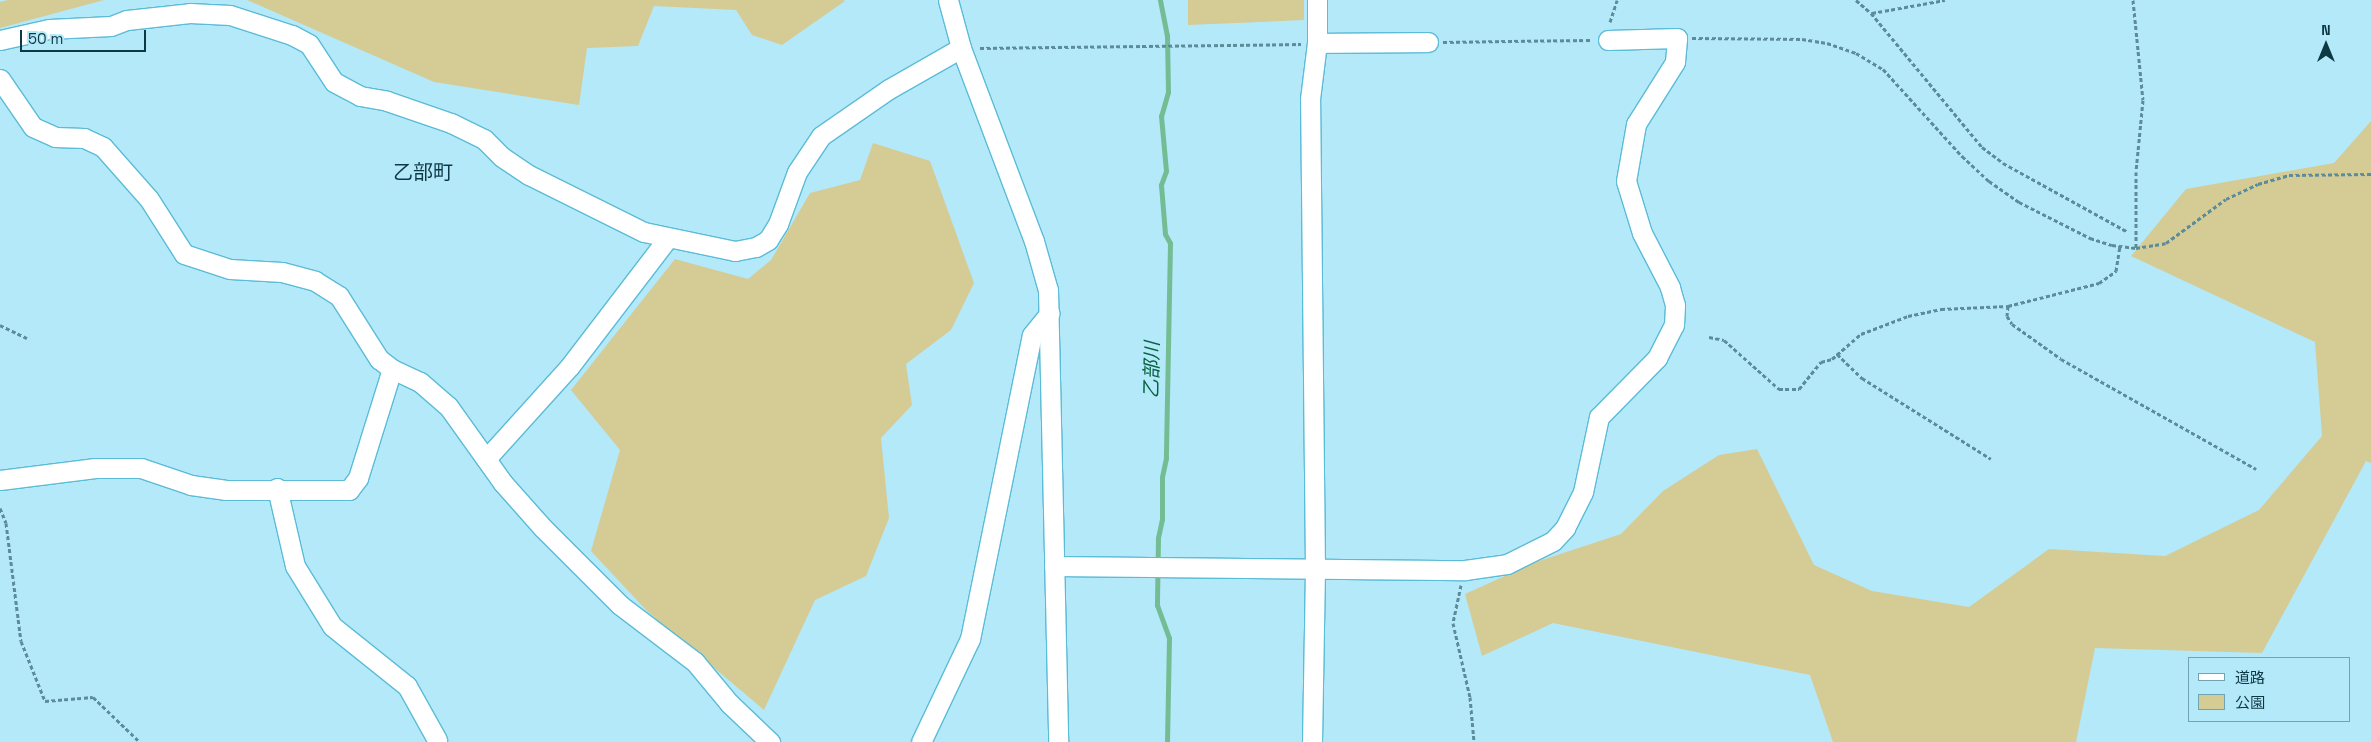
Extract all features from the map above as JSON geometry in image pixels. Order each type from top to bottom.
[{"type":"street","points":[[948,0],[961,48],[1034,241],[1048,290],[1058,742]]},
{"type":"street","points":[[1312,742],[1315,568],[1310,99],[1317,43],[1317,0]]},
{"type":"street","points":[[0,40],[49,29],[111,26],[127,20],[190,13],[230,15],[292,35],[309,44],[334,82],[360,96],[387,101],[451,123],[484,139],[502,157],[529,175],[644,232],[735,251],[756,247],[768,240],[778,224],[797,172],[821,136],[889,89],[961,48]]},
{"type":"street","points":[[1054,566],[1466,570],[1507,564],[1542,548],[1565,528],[1583,492],[1599,417],[1656,358],[1674,325],[1675,305],[1670,287],[1642,233],[1626,181],[1636,124],[1675,62],[1677,38],[1608,40]]},
{"type":"street","points":[[1317,43],[1428,42]]},
{"type":"street","points":[[0,79],[33,127],[55,137],[84,138],[104,147],[149,199],[184,254],[230,268],[282,272],[326,287],[347,304],[373,352],[392,369],[420,382],[448,406],[486,459],[543,528],[594,581],[620,606],[695,662],[735,710],[770,742]]},
{"type":"street","points":[[486,459],[570,366],[668,238]]},
{"type":"street","points":[[921,742],[970,639],[1032,335],[1050,313]]},
{"type":"street","points":[[0,480],[95,468],[141,468],[208,487],[342,491],[354,486],[392,369]]},
{"type":"street","points":[[277,488],[295,566],[332,626],[407,686],[438,740]]},
{"type":"path","points":[[1428,42],[1608,40],[1617,0]]},
{"type":"path","points":[[1856,0],[1871,13],[1982,147],[2003,163],[2126,231]]},
{"type":"path","points":[[1871,13],[1945,0]]},
{"type":"path","points":[[2133,0],[2143,100],[2136,172],[2136,248]]},
{"type":"path","points":[[1677,38],[1802,39],[1827,43],[1856,53],[1883,69],[1962,156],[1989,181],[2019,202],[2090,238],[2120,246],[2136,248],[2166,243],[2226,199],[2258,184],[2289,175],[2371,174]]},
{"type":"path","points":[[961,48],[1317,43]]},
{"type":"path","points":[[1709,337],[1724,340],[1778,389],[1789,391],[1799,389],[1821,362],[1837,354],[1861,334],[1908,316],[1941,309],[2008,306],[2042,295],[2086,287],[2108,278],[2118,266],[2120,246]]},
{"type":"path","points":[[2008,306],[2006,316],[2012,324],[2061,359],[2256,469]]},
{"type":"path","points":[[0,325],[27,338]]},
{"type":"path","points":[[1837,354],[1862,378],[1991,459]]},
{"type":"path","points":[[0,508],[6,523],[21,641],[44,701],[93,697],[140,742]]},
{"type":"path","points":[[1466,570],[1454,624],[1470,697],[1474,742]]},
{"type":"green space","points":[[8,0],[104,0],[0,28],[0,2]]},
{"type":"green space","points":[[247,0],[845,1],[782,45],[752,35],[736,10],[654,6],[638,46],[587,48],[579,105],[434,82]]},
{"type":"green space","points":[[1188,0],[1304,0],[1304,20],[1188,25]]},
{"type":"green space","points":[[2371,121],[2371,463],[2366,461],[2262,653],[2095,648],[2076,742],[1833,742],[1810,675],[1553,623],[1482,656],[1465,594],[1536,562],[1621,534],[1663,491],[1719,455],[1757,449],[1814,565],[1872,591],[1969,607],[2049,549],[2165,556],[2259,510],[2322,436],[2315,342],[2131,256],[2186,189],[2334,163]]},
{"type":"green space","points":[[873,143],[930,161],[974,283],[951,330],[906,364],[912,405],[881,438],[889,518],[866,576],[815,600],[764,710],[647,611],[591,551],[620,450],[571,390],[675,259],[748,279],[771,260],[810,193],[860,180]]},
{"type":"waterway","name":"乙部川","points":[[1160,0],[1167,35],[1168,92],[1161,116],[1166,171],[1161,185],[1165,234],[1170,243],[1166,458],[1162,477],[1162,519],[1158,538],[1157,605],[1169,638],[1167,742]]},
{"type":"district","name":"乙部町","points":[[423,172]]}]
